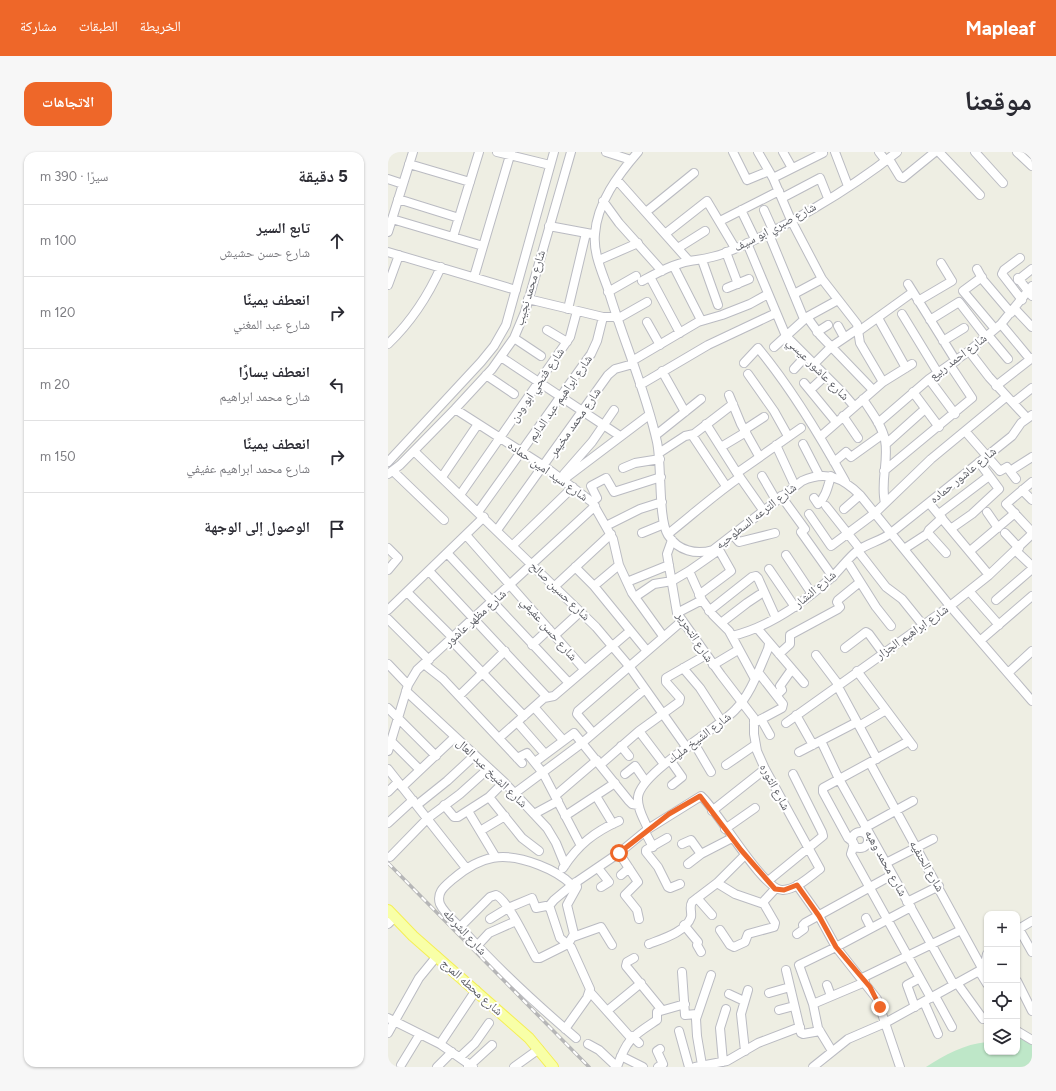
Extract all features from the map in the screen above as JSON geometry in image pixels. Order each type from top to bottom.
[{"type":"main road","name":"شارع محطه المرج","points":[[390,917],[437,956],[523,1032],[553,1067]]},
{"type":"street","points":[[388,232],[391,215],[398,199],[412,153],[403,152]]},
{"type":"street","points":[[453,237],[479,152]]},
{"type":"street","points":[[497,152],[511,154],[550,165]]},
{"type":"street","name":"شارع محمد نجيب","points":[[388,462],[481,362],[501,336],[506,325],[554,152]]},
{"type":"street","name":"شارع محمد نجيب","points":[[390,473],[414,451],[475,388],[501,357],[514,338],[528,299],[571,152]]},
{"type":"street","points":[[606,152],[631,160]]},
{"type":"street","points":[[568,309],[591,234],[603,201],[638,152]]},
{"type":"street","points":[[733,152],[747,180],[792,168],[807,155],[823,153]]},
{"type":"street","points":[[758,152],[771,174],[791,220],[822,279],[854,318],[859,330],[860,343],[883,382]]},
{"type":"street","points":[[783,152],[792,168]]},
{"type":"street","points":[[836,152],[848,186]]},
{"type":"street","points":[[879,152],[900,177],[903,178],[935,152]]},
{"type":"street","name":"شارع صبري ابو سيف","points":[[608,292],[689,261],[702,260],[726,252],[751,241],[791,220],[848,186],[898,152]]},
{"type":"street","points":[[939,152],[980,195]]},
{"type":"street","points":[[975,152],[1003,183]]},
{"type":"street","points":[[1017,152],[1032,166]]},
{"type":"street","points":[[474,277],[511,154]]},
{"type":"street","points":[[409,164],[470,182]]},
{"type":"street","points":[[646,212],[694,173]]},
{"type":"street","points":[[720,221],[742,210],[821,178],[828,198]]},
{"type":"street","points":[[388,179],[403,184]]},
{"type":"street","points":[[617,180],[689,261]]},
{"type":"street","points":[[398,199],[459,218]]},
{"type":"street","points":[[603,201],[619,223],[662,271]]},
{"type":"street","points":[[665,234],[704,201],[708,202],[735,248]]},
{"type":"street","name":"شارع عاشور عيسي","points":[[742,210],[768,294],[786,336],[854,406]]},
{"type":"street","points":[[764,210],[770,231],[794,294],[805,318],[873,390]]},
{"type":"street","points":[[391,215],[483,246]]},
{"type":"street","points":[[549,226],[591,234]]},
{"type":"street","points":[[678,248],[705,231]]},
{"type":"street","points":[[591,234],[608,292],[633,362],[656,435],[660,456],[664,524],[670,537],[759,456],[801,428]]},
{"type":"street","points":[[529,241],[543,244]]},
{"type":"street","points":[[599,260],[638,243]]},
{"type":"street","points":[[388,252],[516,290]]},
{"type":"street","points":[[726,252],[738,284]]},
{"type":"street","points":[[388,285],[399,255]]},
{"type":"street","points":[[1020,258],[1004,270],[1002,274],[1022,300]]},
{"type":"street","points":[[702,260],[718,304]]},
{"type":"street","points":[[918,301],[952,281],[941,263]]},
{"type":"street","points":[[388,344],[417,311],[441,267]]},
{"type":"street","points":[[674,267],[701,320]]},
{"type":"street","points":[[977,269],[982,277],[1013,311],[1032,327]]},
{"type":"street","points":[[1031,291],[1018,279],[1032,269]]},
{"type":"street","points":[[650,277],[680,333]]},
{"type":"street","points":[[982,277],[963,291],[1031,359],[996,386]]},
{"type":"street","points":[[727,288],[749,279]]},
{"type":"street","points":[[794,294],[822,279]]},
{"type":"street","points":[[884,471],[972,398],[943,341],[908,284]]},
{"type":"street","name":"شارع احمد ربيع","points":[[878,423],[929,379],[969,351],[998,327],[1031,291]]},
{"type":"street","points":[[813,365],[831,347],[844,337],[859,330],[878,318],[913,292]]},
{"type":"street","name":"شارع محمد مخيمر","points":[[497,530],[544,466],[582,410],[613,370],[633,362],[701,320],[722,315],[750,304],[768,294]]},
{"type":"street","points":[[528,299],[603,317],[617,318],[647,302]]},
{"type":"street","points":[[774,347],[805,318],[838,300]]},
{"type":"street","points":[[930,320],[959,302],[1008,359]]},
{"type":"street","name":"شارع فتحي ابو ودن","points":[[460,495],[501,439],[567,342],[573,330],[577,311]]},
{"type":"street","points":[[640,385],[708,345],[776,313]]},
{"type":"street","points":[[902,314],[938,373]]},
{"type":"street","name":"شارع ابراهيم عبد الدايم","points":[[388,610],[466,535],[594,349],[603,317]]},
{"type":"street","points":[[820,437],[883,382],[909,366],[878,318]]},
{"type":"street","points":[[648,322],[660,345]]},
{"type":"street","points":[[817,332],[828,325]]},
{"type":"street","points":[[838,326],[844,337]]},
{"type":"street","points":[[943,341],[964,328]]},
{"type":"street","points":[[547,330],[567,342]]},
{"type":"street","points":[[514,338],[540,356]]},
{"type":"street","points":[[744,363],[758,348],[782,378],[820,437],[844,481]]},
{"type":"street","points":[[969,351],[1006,397],[1030,416]]},
{"type":"street","points":[[501,357],[620,436]]},
{"type":"street","points":[[794,369],[805,357]]},
{"type":"street","points":[[662,371],[684,412]]},
{"type":"street","points":[[748,374],[774,411],[788,436]]},
{"type":"street","points":[[486,376],[514,394]]},
{"type":"street","points":[[825,376],[807,386],[836,422]]},
{"type":"street","points":[[465,379],[475,388]]},
{"type":"street","points":[[929,379],[954,414]]},
{"type":"street","points":[[1012,403],[1032,388]]},
{"type":"street","points":[[913,392],[938,427]]},
{"type":"street","points":[[729,396],[745,431],[759,456]]},
{"type":"street","points":[[809,514],[830,546],[875,513],[931,459],[1006,397]]},
{"type":"street","points":[[656,435],[701,399]]},
{"type":"street","points":[[863,399],[878,423],[886,444],[883,486],[885,503]]},
{"type":"street","points":[[623,468],[660,456],[685,436],[692,435],[733,404]]},
{"type":"street","name":"شارع سيد امين حماده","points":[[455,409],[544,466],[593,504],[608,530],[619,565],[627,582],[663,636]]},
{"type":"street","points":[[886,444],[925,409]]},
{"type":"street","points":[[562,479],[614,410]]},
{"type":"street","points":[[562,479],[649,415]]},
{"type":"street","points":[[843,416],[858,438]]},
{"type":"street","name":"شارع عاشور حماده","points":[[892,533],[1012,436],[1030,416]]},
{"type":"street","points":[[721,447],[764,417]]},
{"type":"street","points":[[442,477],[478,424]]},
{"type":"street","points":[[706,424],[738,475],[763,510]]},
{"type":"street","points":[[965,431],[1000,471],[1007,467],[1016,479]]},
{"type":"street","points":[[834,462],[846,452],[851,456],[883,434]]},
{"type":"street","points":[[692,435],[726,486]]},
{"type":"street","points":[[803,444],[819,475]]},
{"type":"street","points":[[776,445],[795,486]]},
{"type":"street","name":"شارع حسين صالح","points":[[414,451],[513,545],[612,645],[710,772]]},
{"type":"street","points":[[1010,471],[1032,457]]},
{"type":"street","points":[[952,528],[972,514],[999,489],[979,462]]},
{"type":"street","points":[[390,473],[444,520]]},
{"type":"street","name":"شارع الترعه السطوحيه","points":[[670,537],[679,546],[691,551],[705,552],[718,549],[763,510],[802,480],[819,475],[831,476],[844,481],[875,513],[950,606],[1008,673],[1031,696]]},
{"type":"street","points":[[762,476],[778,498],[805,529],[801,532],[833,577]]},
{"type":"street","points":[[814,498],[818,504],[820,503],[826,493],[831,476]]},
{"type":"street","points":[[904,549],[928,533],[941,516],[989,476]]},
{"type":"street","points":[[593,504],[597,498],[591,486],[606,478],[614,492],[661,477]]},
{"type":"street","points":[[1032,482],[1006,503],[1032,533]]},
{"type":"street","points":[[513,545],[573,487]]},
{"type":"street","points":[[1022,490],[1032,500]]},
{"type":"street","points":[[844,509],[860,496]]},
{"type":"street","points":[[554,588],[608,530],[640,509],[662,502]]},
{"type":"street","points":[[929,503],[952,528],[989,575]]},
{"type":"street","name":"شارع مظهر عاشور","points":[[388,751],[407,688],[417,670],[511,585],[593,504]]},
{"type":"street","points":[[826,506],[848,533],[886,587],[902,598],[923,625]]},
{"type":"street","points":[[987,512],[1032,567],[996,600]]},
{"type":"street","points":[[970,551],[1002,530],[1015,513]]},
{"type":"street","points":[[642,534],[664,524]]},
{"type":"street","points":[[733,535],[739,542],[775,533]]},
{"type":"street","name":"شارع النشار","points":[[732,636],[757,628],[795,607],[833,577],[846,561],[859,550],[884,539],[892,533]]},
{"type":"street","points":[[928,533],[946,553]]},
{"type":"street","name":"شارع ابراهيم الجزار","points":[[786,723],[837,685],[950,606],[989,575],[1032,533]]},
{"type":"street","name":"شارع حسن عفيفي","points":[[466,535],[584,669]]},
{"type":"street","name":"شارع التحرير","points":[[670,537],[667,550],[677,613],[741,702]]},
{"type":"street","points":[[388,548],[398,558],[388,570]]},
{"type":"street","points":[[636,597],[655,584],[672,581],[689,571],[718,549],[731,571],[700,597],[677,613]]},
{"type":"street","points":[[447,553],[569,683]]},
{"type":"street","points":[[786,556],[812,594]]},
{"type":"street","points":[[846,561],[876,607],[891,626]]},
{"type":"street","points":[[594,586],[619,565]]},
{"type":"street","points":[[627,582],[669,565]]},
{"type":"street","points":[[575,566],[594,586],[646,651]]},
{"type":"street","points":[[769,569],[795,607]]},
{"type":"street","points":[[429,571],[475,618],[547,697]]},
{"type":"street","points":[[689,571],[700,597],[709,611],[722,623],[732,636],[738,650],[756,676],[777,695],[783,706],[758,721],[770,735]]},
{"type":"street","points":[[709,611],[754,576],[758,578],[776,618]]},
{"type":"street","points":[[779,654],[790,644],[790,635],[838,609],[840,607],[837,602],[838,600],[860,582]]},
{"type":"street","points":[[969,591],[999,625]]},
{"type":"street","points":[[407,592],[524,716]]},
{"type":"street","points":[[722,623],[759,595]]},
{"type":"street","points":[[981,640],[1032,596]]},
{"type":"street","points":[[532,645],[580,612]]},
{"type":"street","points":[[388,619],[426,662],[519,761],[526,753],[535,762],[543,773],[580,844]]},
{"type":"street","points":[[593,733],[578,715],[577,711],[682,621]]},
{"type":"street","points":[[757,628],[768,644],[779,654],[804,683]]},
{"type":"street","points":[[499,738],[547,697],[552,698],[630,631]]},
{"type":"street","points":[[844,648],[866,632],[883,653]]},
{"type":"street","name":"شارع الشيخ مليك","points":[[638,805],[638,796],[646,782],[667,762],[722,722],[741,702],[756,676],[768,649],[768,644]]},
{"type":"street","points":[[713,664],[738,650]]},
{"type":"street","points":[[459,696],[505,651]]},
{"type":"street","points":[[1008,673],[1032,651]]},
{"type":"street","points":[[534,814],[556,799],[599,762],[680,700],[665,679],[706,655]]},
{"type":"street","name":"شارع الحنفيه","points":[[816,655],[837,685],[858,724],[896,811],[939,886],[987,983]]},
{"type":"street","name":"شارع الشيخ عبد العال","points":[[388,664],[407,688],[455,737],[504,782],[534,814],[554,838],[565,865]]},
{"type":"street","points":[[683,668],[700,688],[722,722]]},
{"type":"street","points":[[777,695],[782,690],[780,686],[792,669]]},
{"type":"street","points":[[857,671],[911,743],[825,786],[823,790],[848,838],[858,847],[865,845],[867,837],[864,830]]},
{"type":"street","points":[[515,793],[582,743],[645,689]]},
{"type":"street","name":"شارع الثوره","points":[[741,702],[758,721],[755,745],[765,768],[820,869],[797,885]]},
{"type":"street","points":[[534,707],[563,740]]},
{"type":"street","points":[[388,708],[436,756]]},
{"type":"street","points":[[799,752],[886,710]]},
{"type":"street","name":"شارع محمد وهبه","points":[[796,715],[817,743],[839,779],[864,830],[886,864],[955,984],[983,1019]]},
{"type":"street","points":[[517,722],[544,754]]},
{"type":"street","points":[[638,731],[682,777],[672,785]]},
{"type":"street","points":[[535,762],[573,733],[599,762],[632,804],[638,805],[646,831],[653,847]]},
{"type":"street","points":[[388,792],[420,770],[455,737]]},
{"type":"street","points":[[391,741],[420,770]]},
{"type":"street","points":[[726,765],[755,745]]},
{"type":"street","points":[[621,746],[629,756]]},
{"type":"street","points":[[388,823],[415,802],[447,781],[475,755]]},
{"type":"street","points":[[625,774],[635,766],[646,782]]},
{"type":"street","points":[[390,857],[428,818],[489,768]]},
{"type":"street","points":[[712,811],[765,768]]},
{"type":"street","points":[[388,769],[466,868]]},
{"type":"street","points":[[768,882],[822,838],[823,834],[793,774]]},
{"type":"street","points":[[444,805],[456,818],[489,797],[504,782]]},
{"type":"street","points":[[565,816],[615,783]]},
{"type":"street","points":[[559,874],[580,844],[597,831],[616,823],[596,796]]},
{"type":"street","points":[[490,919],[508,908],[532,898],[536,908],[549,906],[554,900],[574,884],[619,853],[646,831],[698,796],[702,797],[732,838],[775,889],[784,890],[797,885],[819,916],[836,947],[877,999],[900,1067]]},
{"type":"street","points":[[489,797],[522,838],[539,851]]},
{"type":"street","points":[[914,801],[864,830],[854,834],[851,854],[930,998],[952,1027]]},
{"type":"street","points":[[725,829],[755,808]]},
{"type":"street","points":[[468,811],[495,856]]},
{"type":"street","points":[[480,831],[505,816]]},
{"type":"street","points":[[667,838],[646,850],[646,852],[658,867],[668,887],[670,888],[680,884]]},
{"type":"street","points":[[688,864],[701,854],[732,838]]},
{"type":"street","points":[[886,864],[933,839]]},
{"type":"street","points":[[682,844],[691,840],[701,854]]},
{"type":"street","points":[[619,853],[638,882],[625,895],[637,910],[639,919]]},
{"type":"street","points":[[649,944],[668,937],[684,926],[691,917],[690,904],[717,884],[746,855]]},
{"type":"street","name":"شارع الشرطه","points":[[574,884],[559,874],[521,858],[495,856],[466,868],[444,886],[440,892],[439,899],[441,905],[477,946],[576,1038]]},
{"type":"street","points":[[598,868],[609,882],[601,887]]},
{"type":"street","points":[[621,875],[630,868]]},
{"type":"street","points":[[797,934],[804,929],[803,925],[805,923],[892,875]]},
{"type":"street","points":[[570,941],[574,934],[567,905],[577,887],[574,884]]},
{"type":"street","points":[[717,884],[735,894],[764,904]]},
{"type":"street","points":[[832,1051],[820,1031],[813,1004],[799,964],[836,947],[887,920],[909,904],[939,886]]},
{"type":"street","points":[[720,930],[730,945],[734,947],[745,942],[748,934],[772,928],[775,923],[764,904],[765,897],[775,889]]},
{"type":"street","points":[[460,928],[494,895],[502,898],[537,959],[570,941],[601,928],[612,945]]},
{"type":"street","points":[[698,898],[712,915]]},
{"type":"street","points":[[549,906],[560,938],[570,941]]},
{"type":"street","points":[[866,918],[872,928]]},
{"type":"street","points":[[477,946],[489,933],[516,921]]},
{"type":"street","points":[[1020,929],[1032,921]]},
{"type":"street","points":[[684,926],[698,942],[697,946],[701,952]]},
{"type":"street","points":[[813,1004],[831,996],[849,993],[863,980],[961,930]]},
{"type":"street","points":[[1020,933],[1032,952]]},
{"type":"street","points":[[570,941],[590,992],[631,1037],[639,1043]]},
{"type":"street","points":[[388,1032],[391,1020],[437,956]]},
{"type":"street","points":[[634,958],[627,962],[626,966],[662,1010]]},
{"type":"street","points":[[813,1067],[848,1039],[885,1023],[915,1007],[981,970],[984,965]]},
{"type":"street","points":[[786,970],[794,1006],[803,1034],[820,1031]]},
{"type":"street","points":[[682,972],[686,1015],[697,1014]]},
{"type":"street","points":[[711,975],[697,1014],[698,1066],[723,1062],[758,1043],[800,1027]]},
{"type":"street","points":[[915,1007],[907,985],[920,978]]},
{"type":"street","points":[[607,1011],[641,983]]},
{"type":"street","points":[[1019,983],[1030,1001],[1032,1011]]},
{"type":"street","points":[[827,985],[831,996]]},
{"type":"street","points":[[769,993],[790,987]]},
{"type":"street","points":[[440,1044],[476,990]]},
{"type":"street","points":[[745,1051],[741,1014],[748,990]]},
{"type":"street","points":[[565,1029],[590,992]]},
{"type":"street","points":[[729,994],[744,1001]]},
{"type":"street","points":[[930,998],[938,1034]]},
{"type":"street","points":[[588,1044],[604,1054],[617,1067],[631,1037],[657,1020],[657,1013],[662,1010],[685,1004]]},
{"type":"street","points":[[779,1010],[794,1006]]},
{"type":"street","points":[[723,1062],[720,1028],[726,1009]]},
{"type":"street","points":[[391,1020],[440,1044],[471,1066],[492,1045]]},
{"type":"street","points":[[460,1057],[475,1043],[489,1023]]},
{"type":"street","points":[[679,1031],[688,1067]]},
{"type":"street","points":[[1020,1032],[1031,1038]]},
{"type":"street","points":[[401,1065],[420,1034]]},
{"type":"street","points":[[514,1067],[539,1049]]},
{"type":"street","points":[[658,1067],[663,1064],[657,1052],[660,1050]]},
{"type":"street","points":[[437,1067],[452,1052]]},
{"type":"street","points":[[621,1056],[644,1067]]},
{"type":"green space","points":[[1020,1039],[1032,1044],[1032,1067],[926,1067],[955,1051],[979,1043],[984,1042],[984,1055],[1020,1055]]},
{"type":"railway","points":[[388,863],[589,1067]]},
{"type":"route","points":[[619,853],[669,814],[698,796],[702,797],[741,850],[775,889],[781,891],[797,885],[819,916],[836,947],[870,987],[880,1007]]}]
